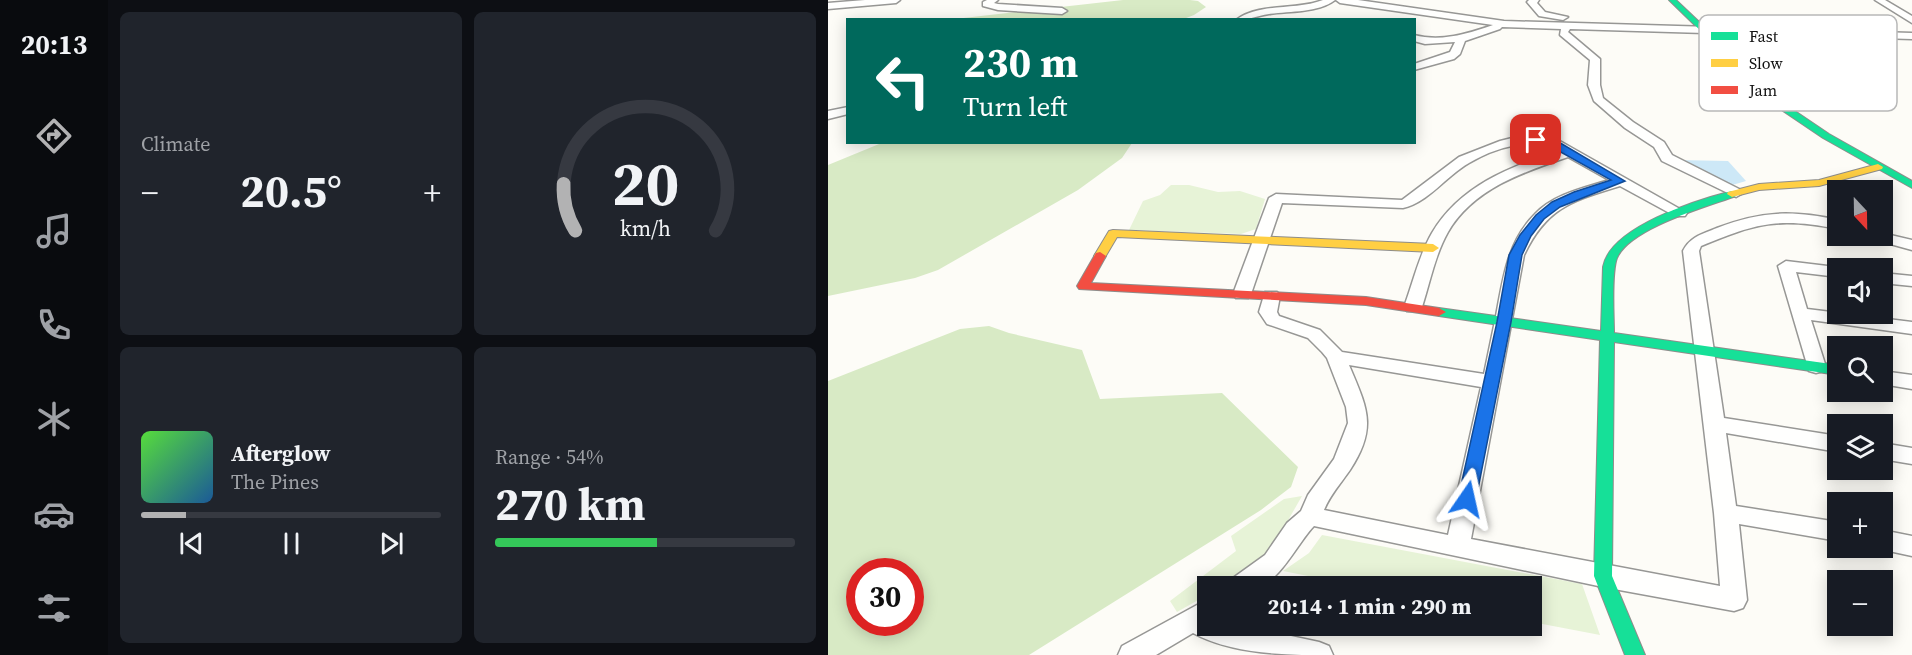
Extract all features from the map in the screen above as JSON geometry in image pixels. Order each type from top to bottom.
[{"type":"street","points":[[828,6],[896,0]]},
{"type":"street","points":[[993,0],[986,4],[998,7],[1062,11]]},
{"type":"street","points":[[1244,18],[1258,12],[1317,6],[1331,0]]},
{"type":"street","points":[[1340,0],[1504,24],[1699,30]]},
{"type":"street","points":[[1534,0],[1532,2],[1542,14],[1570,19],[1582,26]]},
{"type":"street","points":[[1672,0],[1699,26]]},
{"type":"street","points":[[1879,0],[1912,20]]},
{"type":"street","points":[[1266,1],[1273,10]]},
{"type":"street","points":[[1418,12],[1436,5]]},
{"type":"street","points":[[1416,38],[1461,39],[1504,24]]},
{"type":"street","points":[[1567,26],[1563,33],[1595,59],[1594,85],[1598,99],[1629,125],[1659,145],[1667,158],[1736,193]]},
{"type":"street","points":[[1897,36],[1912,36]]},
{"type":"street","points":[[1416,66],[1455,54],[1461,39]]},
{"type":"street","points":[[828,115],[846,110]]},
{"type":"street","points":[[1789,111],[1878,167],[1912,185]]},
{"type":"street","points":[[1242,294],[1276,198],[1403,204],[1409,202],[1464,160],[1524,139],[1553,143],[1680,213]]},
{"type":"street","points":[[1413,307],[1433,248],[1451,216],[1468,198],[1496,180],[1524,167],[1569,152]]},
{"type":"street","points":[[1635,655],[1603,576],[1608,292],[1611,258],[1622,241],[1637,231],[1736,193],[1759,187],[1819,183],[1878,167]]},
{"type":"street","points":[[1458,546],[1504,322],[1515,255],[1526,235],[1540,217],[1556,205],[1578,194],[1620,181]]},
{"type":"street","points":[[1310,516],[1603,576],[1734,600],[1726,513],[1691,251],[1695,243],[1758,218],[1790,216],[1827,223]]},
{"type":"street","points":[[1433,248],[1113,233],[1083,286],[1366,301],[1827,368]]},
{"type":"street","points":[[1893,240],[1912,245]]},
{"type":"street","points":[[1816,367],[1786,266],[1827,271]]},
{"type":"street","points":[[1893,279],[1912,281]]},
{"type":"street","points":[[1255,576],[1274,562],[1295,530],[1310,516],[1316,501],[1352,446],[1358,423],[1356,406],[1336,357],[1314,334],[1274,320],[1268,312],[1271,296]]},
{"type":"street","points":[[1800,313],[1912,328]]},
{"type":"street","points":[[1336,357],[1490,382]]},
{"type":"street","points":[[1893,379],[1912,382]]},
{"type":"street","points":[[1714,424],[1827,442]]},
{"type":"street","points":[[1893,453],[1912,456]]},
{"type":"street","points":[[1726,513],[1827,530]]},
{"type":"street","points":[[1893,542],[1912,546]]},
{"type":"street","points":[[1132,655],[1197,616]]},
{"type":"street","points":[[1238,636],[1319,655]]},
{"type":"green space","points":[[1123,0],[1190,0],[1198,1],[1206,7],[1186,18],[964,18]]},
{"type":"green space","points":[[879,144],[1131,144],[1122,158],[1078,190],[938,270],[915,278],[828,296],[828,165]]},
{"type":"green space","points":[[1171,185],[1189,185],[1218,192],[1240,191],[1265,199],[1256,229],[1241,234],[1129,230],[1143,201],[1160,195]]},
{"type":"green space","points":[[989,326],[1082,350],[1100,399],[1222,393],[1298,467],[1291,487],[1261,510],[1029,655],[828,655],[828,381],[960,329]]},
{"type":"green space","points":[[1302,496],[1263,564],[1241,576],[1203,576],[1236,551],[1231,536],[1284,499]]},
{"type":"green space","points":[[1322,535],[1540,576],[1308,576],[1283,571],[1309,553]]},
{"type":"green space","points":[[1542,576],[1582,584],[1600,635],[1542,624]]},
{"type":"green space","points":[[1197,581],[1197,601],[1177,612],[1170,601]]},
{"type":"water","points":[[1676,160],[1728,161],[1746,181],[1729,186]]},
{"type":"traffic: fast","points":[[1672,0],[1699,26]]},
{"type":"traffic: fast","points":[[1789,111],[1826,136],[1912,185]]},
{"type":"traffic: fast","points":[[1635,655],[1603,576],[1610,263],[1617,248],[1629,237],[1664,219],[1732,194]]},
{"type":"traffic: fast","points":[[1439,312],[1827,368]]},
{"type":"traffic: slow","points":[[1732,194],[1759,187],[1819,183],[1878,167]]},
{"type":"traffic: slow","points":[[1100,256],[1113,233],[1433,248]]},
{"type":"traffic: jam","points":[[1100,256],[1083,286],[1366,301],[1439,312]]},
{"type":"route","points":[[1467,499],[1504,322],[1515,255],[1526,235],[1540,217],[1556,205],[1578,194],[1620,181],[1553,143],[1536,140]]}]
